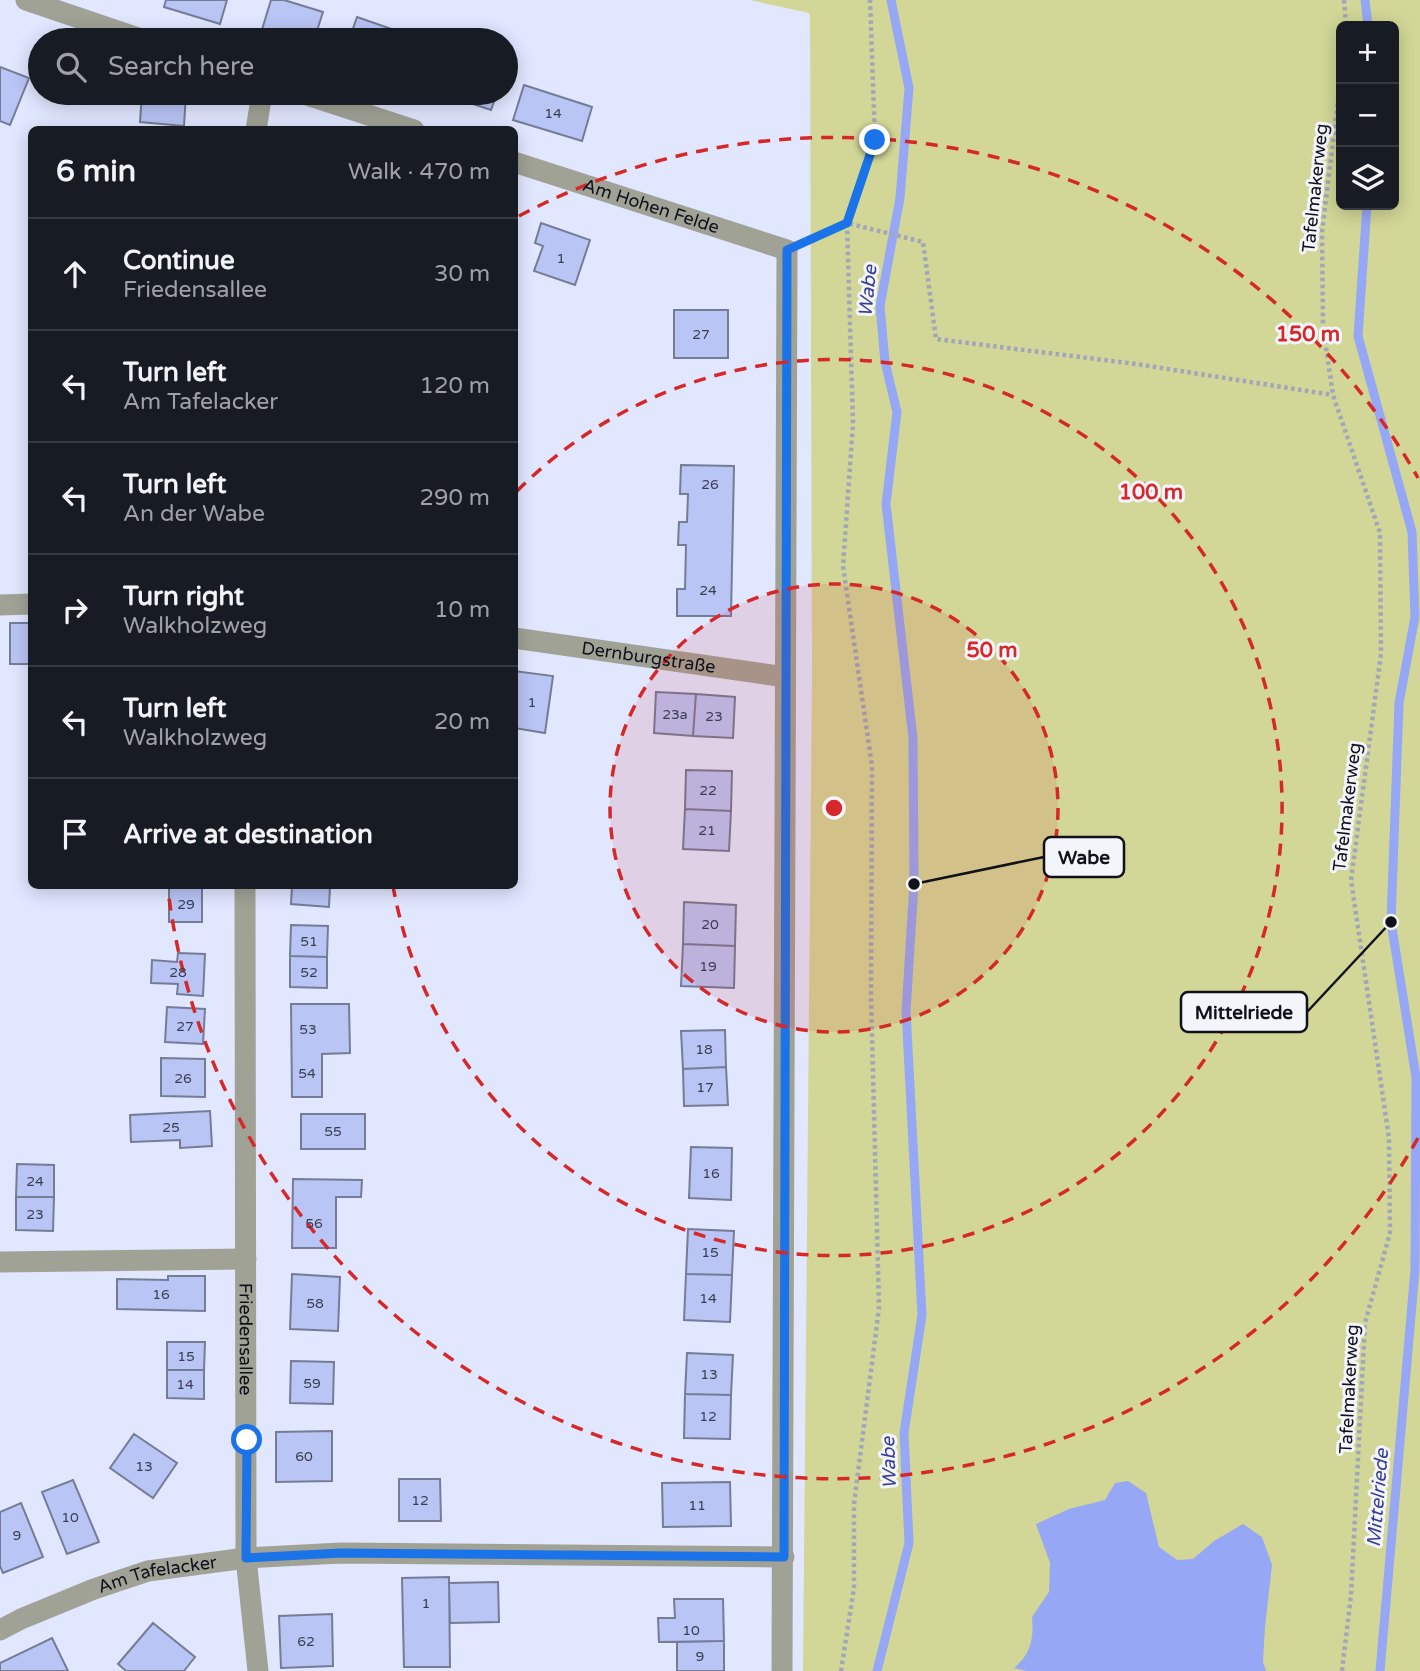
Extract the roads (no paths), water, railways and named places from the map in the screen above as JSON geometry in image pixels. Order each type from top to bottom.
[{"type":"street","points":[[26,0],[109,28]]},
{"type":"street","points":[[257,126],[260,105]]},
{"type":"street","points":[[338,105],[402,126]]},
{"type":"street","name":"Am Hohen Felde","points":[[518,163],[787,250],[785,677]]},
{"type":"street","points":[[0,605],[28,604]]},
{"type":"street","name":"Dernburgstraße","points":[[518,639],[785,677]]},
{"type":"street","points":[[782,1671],[785,677]]},
{"type":"street","name":"Friedensallee","points":[[245,889],[246,1558],[258,1671]]},
{"type":"street","name":"Friedensallee","points":[[0,1262],[246,1259]]},
{"type":"street","name":"Am Tafelacker","points":[[0,1630],[82,1594],[148,1571],[246,1558],[341,1553],[784,1557]]},
{"type":"water","points":[[1128,1481],[1146,1493],[1159,1547],[1177,1560],[1193,1559],[1214,1541],[1243,1524],[1262,1537],[1272,1565],[1263,1662],[1266,1671],[1026,1671],[1014,1668],[1028,1651],[1032,1639],[1032,1617],[1049,1592],[1050,1563],[1036,1524],[1069,1509],[1105,1500],[1115,1483]]},
{"type":"waterway","name":"Wabe","points":[[877,1671],[909,1543],[904,1433],[922,1315],[906,1011],[914,884],[913,738],[886,504],[897,412],[885,362],[880,306],[900,198],[909,88],[891,0]]},
{"type":"waterway","name":"Mittelriede","points":[[1365,0],[1367,21]]},
{"type":"waterway","name":"Mittelriede","points":[[1367,210],[1358,336],[1412,532],[1415,617],[1399,703],[1391,922],[1416,1077],[1415,1270],[1380,1671]]},
{"type":"place","name":"Wabe","points":[[914,884]]},
{"type":"place","name":"Mittelriede","points":[[1391,922]]}]
